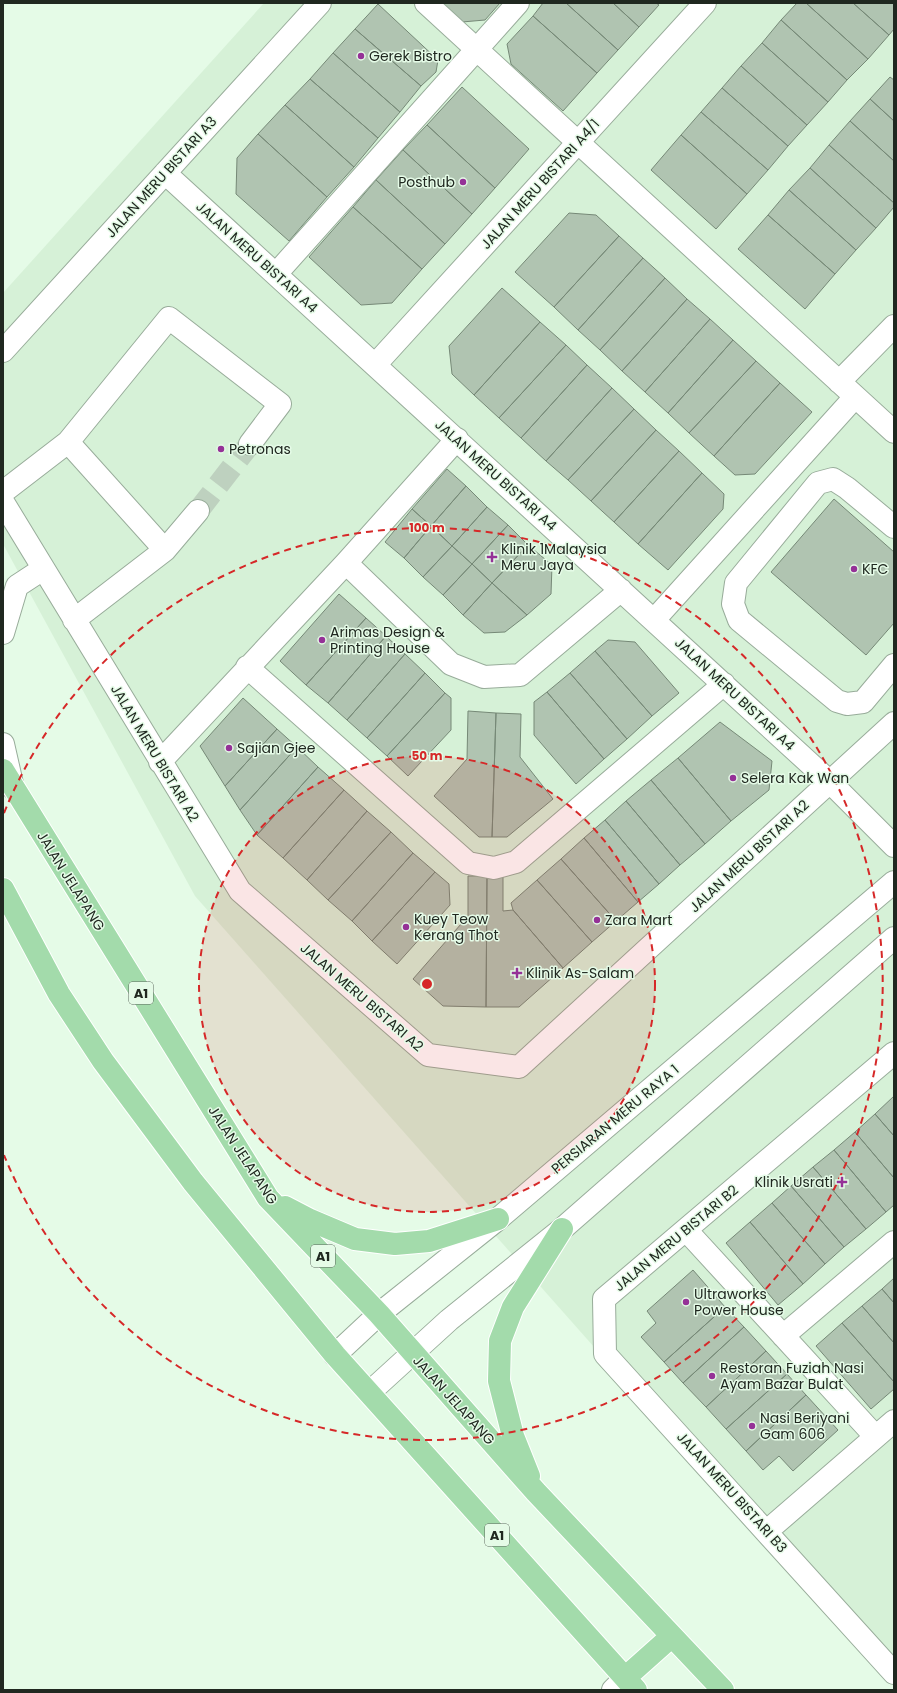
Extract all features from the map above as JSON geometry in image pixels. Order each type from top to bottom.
[{"type":"main road","name":"JALAN JELAPANG","points":[[8,780],[268,1198],[379,1314],[536,1492],[723,1690]]},
{"type":"main road","name":"A1","points":[[3,889],[59,994],[103,1061],[193,1182],[335,1355],[370,1392],[403,1432],[629,1687],[672,1636]]},
{"type":"main road","points":[[268,1198],[310,1220],[355,1239],[395,1244],[429,1241],[498,1219]]},
{"type":"main road","points":[[536,1492],[513,1436],[499,1382],[500,1342],[513,1307],[562,1229]]},
{"type":"street","name":"JALAN MERU BISTARI A3","points":[[3,351],[320,3]]},
{"type":"street","points":[[426,3],[894,432]]},
{"type":"street","points":[[276,274],[518,3]]},
{"type":"street","name":"JALAN MERU BISTARI A4/1","points":[[375,365],[705,3]]},
{"type":"street","name":"JALAN MERU BISTARI A4","points":[[166,173],[724,684],[830,782],[894,846]]},
{"type":"street","points":[[3,492],[68,442],[170,318],[280,404],[250,444]]},
{"type":"street","points":[[654,620],[847,389],[894,326]]},
{"type":"street","points":[[160,762],[247,667],[346,563],[457,439]]},
{"type":"street","points":[[68,442],[165,550]]},
{"type":"street","points":[[894,527],[847,488],[833,479],[818,483],[736,583],[732,604],[740,620],[837,702],[847,704],[863,702],[894,665]]},
{"type":"street","name":"JALAN MERU BISTARI A2","points":[[3,502],[160,762],[240,891],[428,1055],[519,1067],[894,722]]},
{"type":"street","points":[[74,620],[165,550],[198,511]]},
{"type":"street","points":[[346,563],[451,664],[484,677],[520,675],[621,590]]},
{"type":"street","points":[[3,633],[10,584],[43,569]]},
{"type":"street","points":[[247,667],[468,863],[494,868],[516,862],[724,684]]},
{"type":"street","points":[[3,744],[8,780]]},
{"type":"street","name":"PERSIARAN MERU RAYA 1","points":[[335,1355],[379,1314],[498,1219],[894,882]]},
{"type":"street","points":[[370,1392],[449,1320],[562,1229],[894,938]]},
{"type":"street","name":"JALAN MERU BISTARI B2","points":[[604,1299],[894,1053]]},
{"type":"street","points":[[686,1230],[875,1436]]},
{"type":"street","points":[[783,1336],[894,1242]]},
{"type":"street","name":"JALAN MERU BISTARI B3","points":[[604,1299],[605,1354],[767,1530],[894,1672]]},
{"type":"street","points":[[767,1530],[894,1421]]},
{"type":"shaded area","points":[[264,3],[894,3],[894,1686],[195,896],[3,544],[3,293]]},
{"type":"building","points":[[440,3],[500,3],[485,20],[462,22]]},
{"type":"building","points":[[543,3],[566,3],[618,50],[597,73],[533,16]]},
{"type":"building","points":[[566,3],[613,3],[639,27],[618,50]]},
{"type":"building","points":[[613,3],[656,3],[659,5],[639,27]]},
{"type":"building","points":[[797,3],[806,3],[868,59],[847,80],[781,20]]},
{"type":"building","points":[[806,3],[853,3],[889,35],[868,59]]},
{"type":"building","points":[[853,3],[894,3],[894,29],[889,35]]},
{"type":"building","points":[[378,4],[438,60],[436,72],[421,86],[355,29]]},
{"type":"building","points":[[533,16],[597,73],[563,111],[511,64],[507,44]]},
{"type":"building","points":[[781,20],[847,80],[828,102],[762,43]]},
{"type":"building","points":[[355,29],[421,86],[400,112],[333,53]]},
{"type":"building","points":[[762,43],[828,102],[807,125],[741,66]]},
{"type":"building","points":[[333,53],[400,112],[378,138],[310,79]]},
{"type":"building","points":[[741,66],[807,125],[788,146],[722,88]]},
{"type":"building","points":[[890,77],[894,80],[894,121],[870,99]]},
{"type":"building","points":[[310,79],[378,138],[354,167],[285,105]]},
{"type":"building","points":[[462,87],[529,149],[495,188],[427,125]]},
{"type":"building","points":[[722,88],[788,146],[768,170],[701,112]]},
{"type":"building","points":[[870,99],[894,121],[894,161],[850,121]]},
{"type":"building","points":[[285,105],[354,167],[327,197],[258,134]]},
{"type":"building","points":[[701,112],[768,170],[747,194],[681,135]]},
{"type":"building","points":[[850,121],[894,161],[894,203],[829,145]]},
{"type":"building","points":[[427,125],[495,188],[472,214],[403,150]]},
{"type":"building","points":[[258,134],[327,197],[289,241],[236,194],[237,158]]},
{"type":"building","points":[[681,135],[747,194],[716,229],[651,170]]},
{"type":"building","points":[[829,145],[894,203],[894,207],[876,228],[810,168]]},
{"type":"building","points":[[403,150],[472,214],[445,244],[376,180]]},
{"type":"building","points":[[810,168],[876,228],[856,250],[789,190]]},
{"type":"building","points":[[376,180],[445,244],[422,269],[353,207]]},
{"type":"building","points":[[789,190],[856,250],[835,274],[768,215]]},
{"type":"building","points":[[353,207],[422,269],[392,303],[361,305],[309,257]]},
{"type":"building","points":[[569,213],[596,215],[619,236],[554,307],[515,272]]},
{"type":"building","points":[[768,215],[835,274],[805,309],[738,249]]},
{"type":"building","points":[[619,236],[643,258],[578,330],[554,307]]},
{"type":"building","points":[[643,258],[665,278],[600,350],[578,330]]},
{"type":"building","points":[[665,278],[687,299],[622,371],[600,350]]},
{"type":"building","points":[[502,288],[540,322],[474,395],[452,374],[449,346]]},
{"type":"building","points":[[687,299],[710,319],[645,392],[622,371]]},
{"type":"building","points":[[710,319],[733,340],[668,413],[645,392]]},
{"type":"building","points":[[540,322],[566,345],[499,418],[474,395]]},
{"type":"building","points":[[733,340],[756,361],[689,433],[668,413]]},
{"type":"building","points":[[566,345],[587,365],[521,438],[499,418]]},
{"type":"building","points":[[756,361],[780,383],[714,456],[689,433]]},
{"type":"building","points":[[587,365],[612,388],[546,461],[521,438]]},
{"type":"building","points":[[780,383],[812,412],[755,474],[735,475],[714,456]]},
{"type":"building","points":[[612,388],[634,409],[568,480],[546,461]]},
{"type":"building","points":[[634,409],[656,430],[591,501],[568,480]]},
{"type":"building","points":[[656,430],[679,451],[614,522],[591,501]]},
{"type":"building","points":[[679,451],[702,473],[638,544],[614,522]]},
{"type":"building","points":[[447,469],[466,486],[431,526],[412,509]]},
{"type":"building","points":[[702,473],[724,494],[723,509],[668,570],[638,544]]},
{"type":"building","points":[[466,486],[487,507],[452,546],[431,526]]},
{"type":"building","points":[[834,499],[894,552],[894,623],[866,655],[771,572]]},
{"type":"building","points":[[487,507],[508,525],[472,564],[452,546]]},
{"type":"building","points":[[412,509],[431,526],[404,558],[385,542]]},
{"type":"building","points":[[508,525],[528,545],[492,583],[472,564]]},
{"type":"building","points":[[431,526],[452,546],[423,577],[404,558]]},
{"type":"building","points":[[528,545],[552,565],[551,594],[527,615],[492,583]]},
{"type":"building","points":[[452,546],[472,564],[443,595],[423,577]]},
{"type":"building","points":[[472,564],[492,583],[463,615],[443,595]]},
{"type":"building","points":[[492,583],[527,615],[505,632],[484,633],[463,615]]},
{"type":"building","name":"Arimas Design & Printing House","points":[[339,594],[366,618],[306,685],[280,661]]},
{"type":"building","points":[[366,618],[386,636],[328,703],[306,685]]},
{"type":"building","points":[[386,636],[405,654],[347,720],[328,703]]},
{"type":"building","points":[[608,640],[635,642],[679,693],[652,716],[595,651]]},
{"type":"building","points":[[595,651],[652,716],[627,739],[570,673]]},
{"type":"building","points":[[405,654],[425,673],[367,738],[347,720]]},
{"type":"building","points":[[425,673],[445,693],[387,756],[367,738]]},
{"type":"building","points":[[570,673],[627,739],[604,759],[547,692]]},
{"type":"building","points":[[547,692],[604,759],[576,784],[534,735],[534,702]]},
{"type":"building","points":[[445,693],[451,698],[451,730],[408,776],[387,756]]},
{"type":"building","points":[[243,698],[277,729],[225,786],[200,746]]},
{"type":"building","points":[[468,711],[496,713],[492,837],[479,837],[434,796],[467,759]]},
{"type":"building","points":[[496,713],[521,714],[520,757],[553,799],[507,837],[492,837]]},
{"type":"building","points":[[720,722],[772,761],[769,790],[731,821],[678,758]]},
{"type":"building","points":[[277,729],[297,747],[240,810],[225,786]]},
{"type":"building","points":[[297,747],[318,767],[257,835],[240,810]]},
{"type":"building","points":[[678,758],[731,821],[705,844],[651,780]]},
{"type":"building","points":[[318,767],[344,790],[283,858],[257,835]]},
{"type":"building","points":[[651,780],[705,844],[680,865],[626,801]]},
{"type":"building","points":[[344,790],[367,811],[307,880],[283,858]]},
{"type":"building","points":[[626,801],[680,865],[659,884],[605,820]]},
{"type":"building","points":[[367,811],[391,832],[328,900],[307,880]]},
{"type":"building","points":[[605,820],[659,884],[638,902],[584,838]]},
{"type":"building","points":[[391,832],[413,853],[352,921],[328,900]]},
{"type":"building","points":[[584,838],[638,902],[616,921],[561,859]]},
{"type":"building","points":[[413,853],[435,872],[372,941],[352,921]]},
{"type":"building","points":[[561,859],[616,921],[592,942],[537,880]]},
{"type":"building","points":[[435,872],[449,884],[450,905],[397,964],[372,941]]},
{"type":"building","points":[[468,876],[487,876],[486,1007],[443,1006],[413,979],[468,916]]},
{"type":"building","points":[[487,876],[503,876],[503,911],[513,910],[563,968],[519,1007],[486,1007]]},
{"type":"building","points":[[537,880],[592,942],[563,968],[513,910],[511,903]]},
{"type":"building","points":[[894,1096],[894,1136],[875,1114]]},
{"type":"building","points":[[875,1114],[894,1136],[894,1178],[855,1132]]},
{"type":"building","points":[[855,1132],[894,1178],[894,1205],[886,1212],[834,1150]]},
{"type":"building","points":[[834,1150],[886,1212],[866,1229],[813,1167]]},
{"type":"building","points":[[813,1167],[866,1229],[844,1247],[791,1186]]},
{"type":"building","points":[[791,1186],[844,1247],[825,1264],[772,1203]]},
{"type":"building","points":[[772,1203],[825,1264],[803,1284],[750,1222]]},
{"type":"building","points":[[750,1222],[803,1284],[778,1305],[726,1243]]},
{"type":"building","points":[[693,1270],[725,1307],[664,1362],[641,1337],[656,1323],[647,1311]]},
{"type":"building","points":[[894,1278],[894,1303],[882,1289]]},
{"type":"building","points":[[882,1289],[894,1303],[894,1343],[862,1306]]},
{"type":"building","points":[[862,1306],[894,1343],[894,1382],[842,1323]]},
{"type":"building","points":[[725,1307],[744,1327],[683,1383],[664,1362]]},
{"type":"building","points":[[842,1323],[894,1382],[894,1389],[871,1409],[816,1346]]},
{"type":"building","points":[[744,1327],[766,1351],[706,1407],[683,1383]]},
{"type":"building","points":[[766,1351],[787,1374],[726,1429],[706,1407]]},
{"type":"building","points":[[787,1374],[806,1395],[746,1451],[726,1429]]},
{"type":"building","points":[[806,1395],[838,1430],[793,1471],[779,1456],[763,1470],[746,1451]]},
{"type":"tunnel","points":[[198,511],[250,444]]},
{"type":"place","name":"Gerek Bistro","points":[[361,56]]},
{"type":"place","name":"Posthub","points":[[463,182]]},
{"type":"place","name":"Petronas","points":[[221,449]]},
{"type":"place","name":"Klinik 1Malaysia Meru Jaya","points":[[492,557]]},
{"type":"place","name":"KFC","points":[[854,569]]},
{"type":"place","name":"Arimas Design & Printing House","points":[[322,640]]},
{"type":"place","name":"Sajian Gjee","points":[[229,748]]},
{"type":"place","name":"Selera Kak Wan","points":[[733,778]]},
{"type":"place","name":"Zara Mart","points":[[597,920]]},
{"type":"place","name":"Kuey Teow Kerang Thot","points":[[406,927]]},
{"type":"place","name":"Klinik As-Salam","points":[[517,973]]},
{"type":"place","name":"Klinik Usrati","points":[[842,1182]]},
{"type":"place","name":"Ultraworks Power House","points":[[686,1302]]},
{"type":"place","name":"Restoran Fuziah Nasi Ayam Bazar Bulat","points":[[712,1376]]},
{"type":"place","name":"Nasi Beriyani Gam 606","points":[[752,1426]]}]
